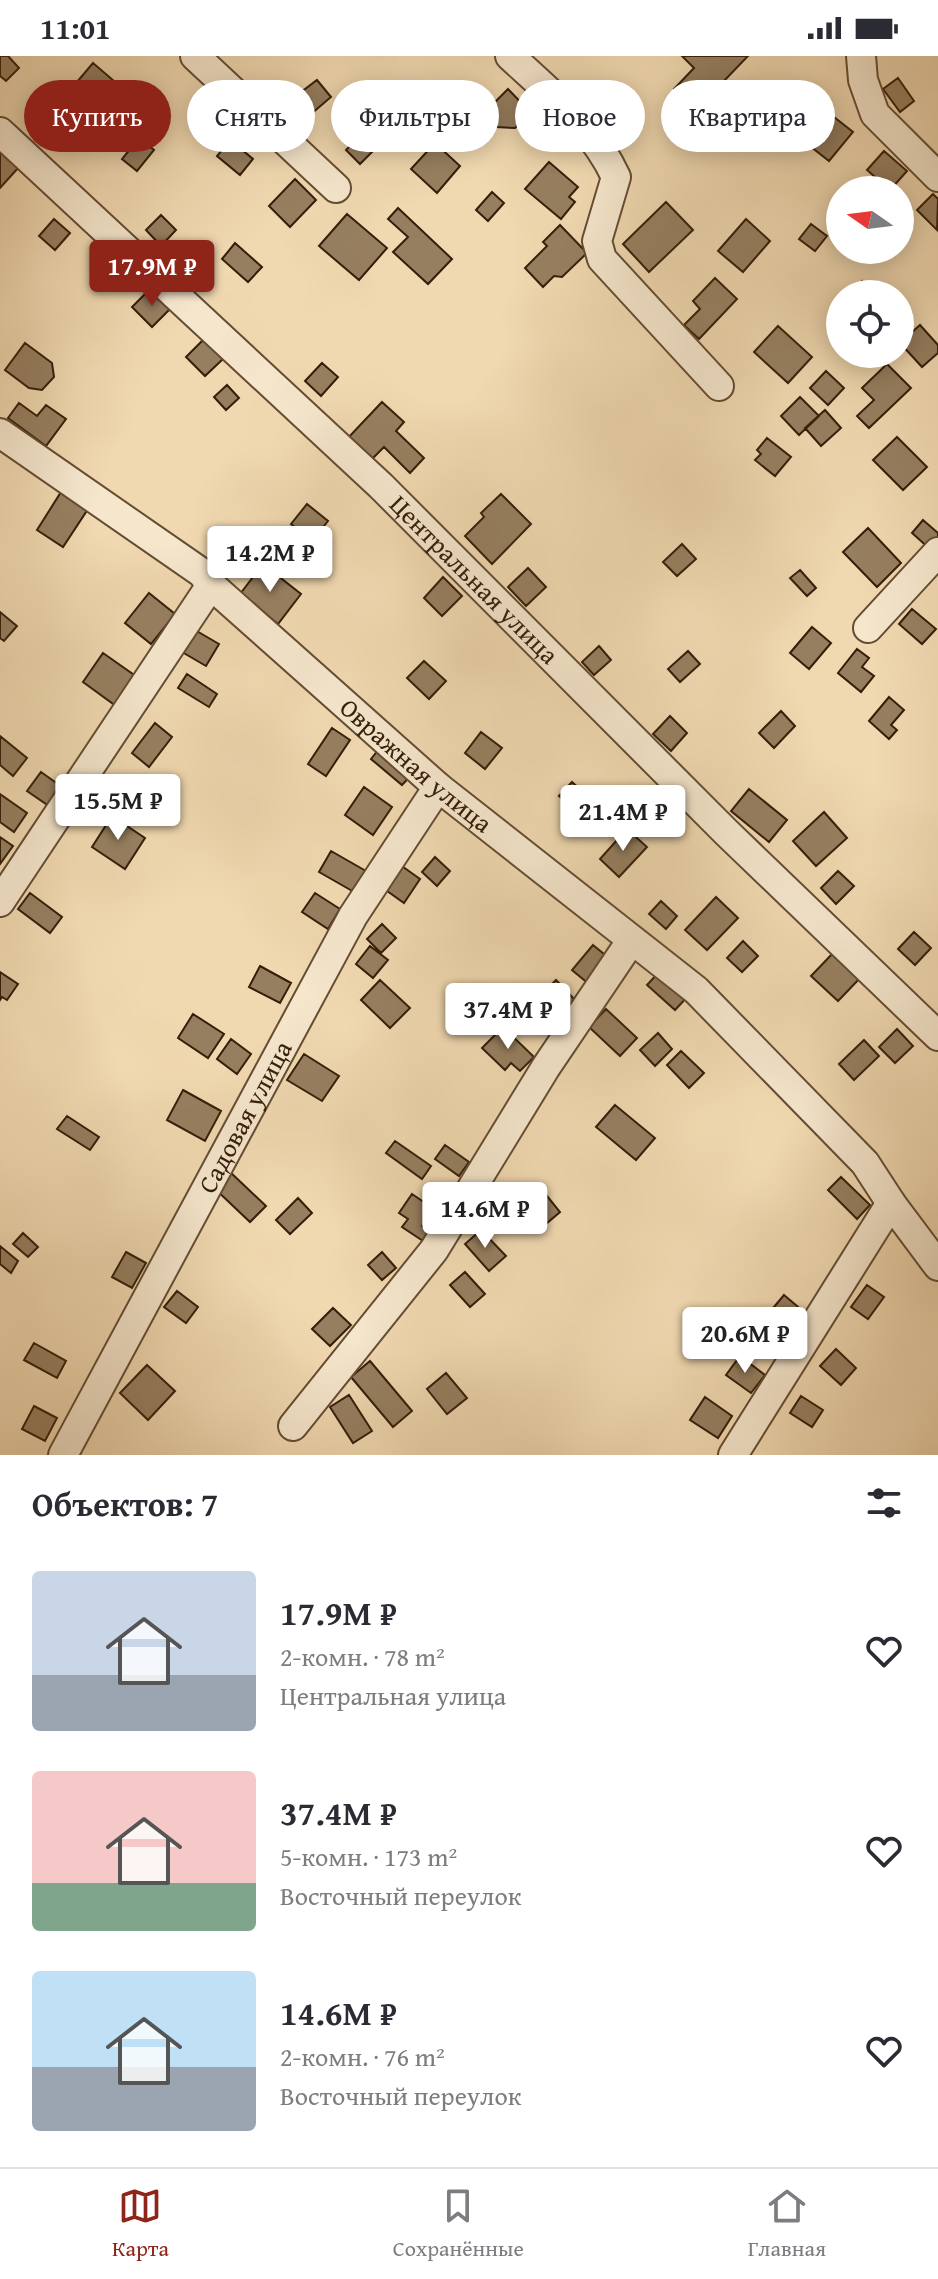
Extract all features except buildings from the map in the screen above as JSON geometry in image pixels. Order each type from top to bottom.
[{"type":"street","points":[[195,56],[336,188]]},
{"type":"street","points":[[510,56],[595,139],[616,177],[597,241],[602,259],[719,386]]},
{"type":"street","points":[[861,56],[863,80],[875,114],[938,177]]},
{"type":"street","name":"Центральная улица","points":[[0,132],[381,486],[726,832],[938,1036]]},
{"type":"street","name":"Овражная улица","points":[[0,433],[202,573],[211,585],[438,787],[696,990],[865,1163],[938,1266]]},
{"type":"street","points":[[868,628],[938,552]]},
{"type":"street","points":[[0,902],[211,585]]},
{"type":"street","name":"Садовая улица","points":[[63,1455],[353,916],[438,787]]},
{"type":"street","points":[[293,1426],[434,1250],[546,1067],[631,941]]},
{"type":"street","points":[[733,1455],[891,1203]]}]
